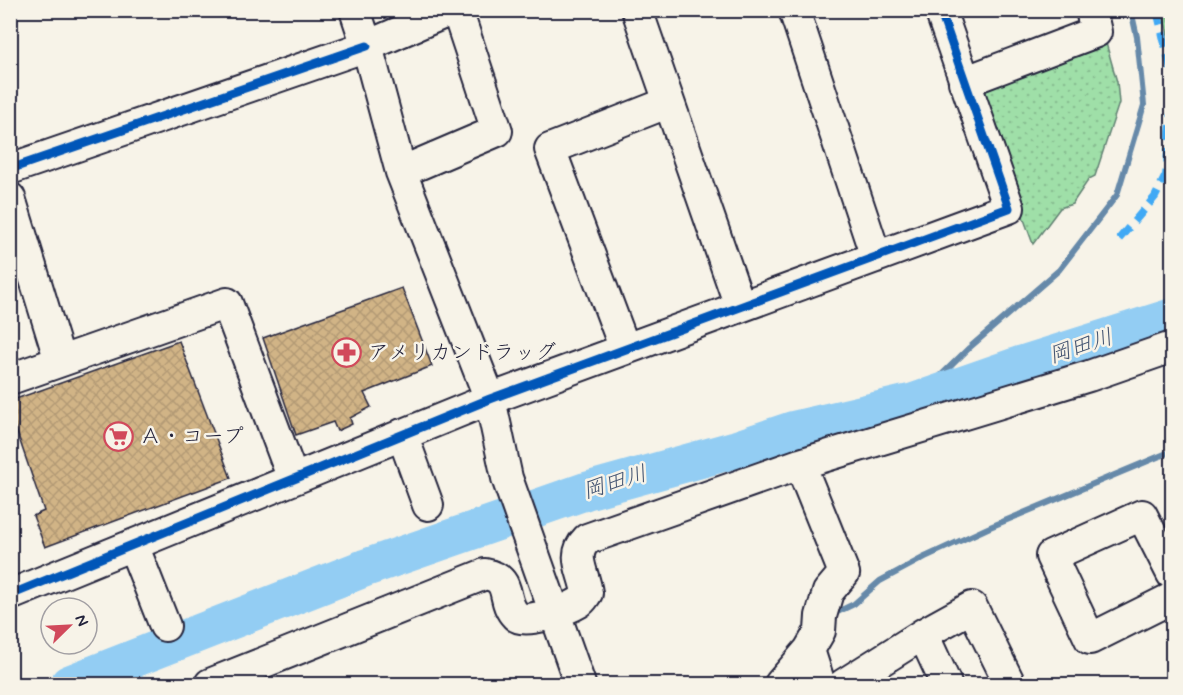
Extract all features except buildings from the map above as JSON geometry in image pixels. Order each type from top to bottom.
[{"type":"street","points":[[355,10],[401,172],[490,399],[507,478],[580,684]]},
{"type":"street","points":[[10,169],[367,46],[452,10]]},
{"type":"street","points":[[401,172],[497,131],[457,10]]},
{"type":"street","points":[[637,10],[667,103],[740,306]]},
{"type":"street","points":[[794,10],[876,257]]},
{"type":"street","points":[[10,595],[490,399],[1009,208],[940,10]]},
{"type":"street","points":[[964,82],[1096,32],[1091,10]]},
{"type":"street","points":[[625,349],[550,149],[667,103]]},
{"type":"street","points":[[10,198],[60,361]]},
{"type":"street","points":[[10,379],[226,303],[293,479]]},
{"type":"street","points":[[210,684],[485,574],[502,581],[510,608],[517,617],[525,620],[577,604],[587,592],[578,556],[579,546],[587,539],[800,464],[1055,387],[1173,347]]},
{"type":"street","points":[[402,434],[428,505]]},
{"type":"street","points":[[780,684],[809,650],[820,631],[821,616],[828,592],[844,573],[800,464]]},
{"type":"street","points":[[1173,574],[1142,515],[1051,556],[1090,639],[1173,598]]},
{"type":"street","points":[[133,545],[165,626]]},
{"type":"street","points":[[844,684],[923,634],[972,607],[1010,684]]},
{"type":"street","points":[[923,634],[946,684]]},
{"type":"street","points":[[809,650],[820,684]]},
{"type":"green space","points":[[1162,11],[1172,11],[1172,51]]},
{"type":"green space","points":[[1104,36],[1117,82],[1119,103],[1095,176],[1089,179],[1072,204],[1060,208],[1033,244],[979,96],[984,84]]},
{"type":"waterway","points":[[914,402],[969,348],[1059,270],[1117,195],[1144,105],[1137,37],[1131,10]]},
{"type":"waterway","name":"岡田川","points":[[69,684],[365,568],[586,491],[737,449],[793,430],[914,402],[1023,364],[1172,317]]},
{"type":"waterway","points":[[831,615],[854,604],[880,581],[925,557],[990,527],[1172,451]]},
{"type":"marked path","points":[[1157,10],[1172,74]]},
{"type":"marked path","points":[[1119,239],[1155,197],[1166,175],[1172,111]]},
{"type":"cycle path","points":[[10,595],[490,399],[1009,208],[940,10]]},
{"type":"cycle path","points":[[10,169],[367,46]]},
{"type":"place","name":"アメリカンドラッグ","points":[[347,353]]},
{"type":"place","name":"Ａ・コープ","points":[[119,437]]}]
